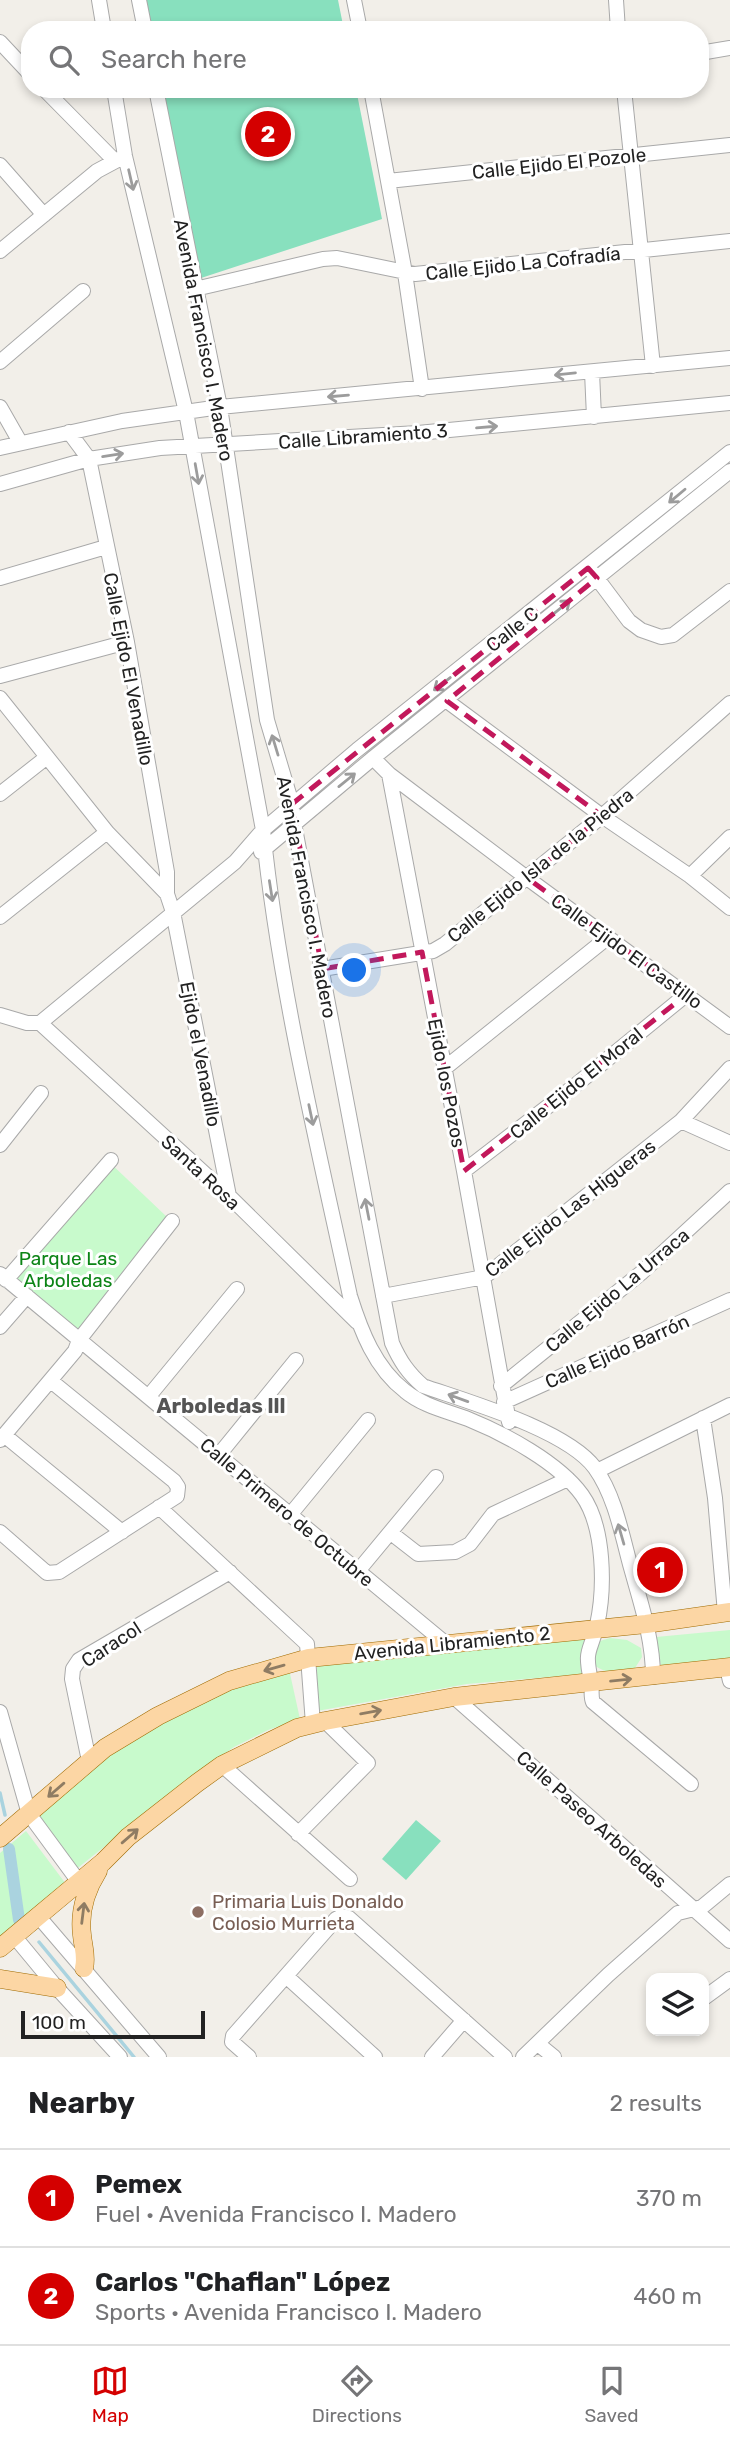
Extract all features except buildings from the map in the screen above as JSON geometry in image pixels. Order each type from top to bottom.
[{"type":"main road","name":"Avenida Libramiento 2","points":[[0,1838],[89,1761],[123,1737],[193,1696],[229,1681],[309,1658],[646,1624],[727,1612]]},
{"type":"main road","points":[[0,1948],[137,1830],[222,1765],[297,1728],[454,1697],[729,1672]]},
{"type":"main road","points":[[84,1968],[86,1958],[81,1933],[82,1913],[87,1888],[103,1861]]},
{"type":"main road","points":[[0,1979],[57,1988]]},
{"type":"street","points":[[99,0],[102,21]]},
{"type":"street","points":[[139,0],[143,21]]},
{"type":"street","points":[[354,0],[358,21]]},
{"type":"street","points":[[616,0],[617,21]]},
{"type":"street","points":[[0,42],[21,65]]},
{"type":"street","points":[[709,52],[730,48]]},
{"type":"street","points":[[0,251],[97,171],[120,158],[54,98]]},
{"type":"street","name":"Avenida Francisco I. Madero","points":[[115,98],[120,158],[186,412],[263,830],[296,1049],[350,1296],[359,1324],[376,1359],[404,1391],[420,1402],[515,1440],[568,1479],[582,1495],[595,1525],[601,1577],[601,1601],[596,1628]]},
{"type":"street","name":"Avenida Francisco I. Madero","points":[[158,98],[220,407],[267,720],[292,804],[392,1342],[400,1362],[412,1377],[424,1386],[505,1409],[579,1451],[597,1471],[610,1496],[646,1624]]},
{"type":"street","points":[[373,98],[405,273],[422,389]]},
{"type":"street","points":[[625,98],[653,366]]},
{"type":"street","name":"Calle Ejido El Pozole","points":[[388,181],[730,145]]},
{"type":"street","points":[[0,165],[44,215]]},
{"type":"street","name":"Calle Ejido La Cofradía","points":[[195,289],[306,262],[337,258],[405,273],[428,273],[730,241]]},
{"type":"street","points":[[0,362],[83,291]]},
{"type":"street","name":"Calle Libramiento 3","points":[[0,447],[122,421],[220,407],[730,358]]},
{"type":"street","points":[[592,372],[594,417]]},
{"type":"street","name":"Calle Libramiento 3","points":[[0,485],[89,459],[160,448],[418,433],[730,403]]},
{"type":"street","points":[[0,407],[20,442]]},
{"type":"street","name":"Calle Ejido El Venadillo","points":[[69,432],[89,459],[127,642],[167,872],[167,894],[173,912]]},
{"type":"street","name":"Calle C","points":[[265,850],[373,758],[447,701],[730,452]]},
{"type":"street","name":"Calle C","points":[[235,862],[263,830],[292,804],[464,667],[730,471]]},
{"type":"street","points":[[0,578],[106,547]]},
{"type":"street","points":[[593,573],[629,621],[641,630],[661,638],[673,635],[730,591]]},
{"type":"street","points":[[0,676],[127,642]]},
{"type":"street","points":[[464,667],[475,677]]},
{"type":"street","points":[[0,698],[107,832],[167,894]]},
{"type":"street","points":[[447,701],[603,816],[690,876],[730,908]]},
{"type":"street","name":"Calle Ejido Isla de la Piedra","points":[[322,969],[433,951],[445,944],[603,816],[730,703]]},
{"type":"street","points":[[0,794],[47,757]]},
{"type":"street","points":[[373,758],[389,774]]},
{"type":"street","name":"Calle Ejido El Castillo","points":[[389,774],[730,1027]]},
{"type":"street","name":"Ejido los Pozos","points":[[389,774],[484,1278],[505,1409],[515,1440]]},
{"type":"street","points":[[0,917],[107,832]]},
{"type":"street","points":[[690,876],[730,836]]},
{"type":"street","points":[[0,1015],[27,1023],[40,1023],[235,862],[265,850]]},
{"type":"street","name":"Ejido el Venadillo","points":[[173,912],[229,1196]]},
{"type":"street","points":[[445,1068],[607,938]]},
{"type":"street","name":"Calle Ejido El Moral","points":[[464,1171],[577,1084],[687,994]]},
{"type":"street","name":"Santa Rosa","points":[[40,1023],[229,1196],[359,1324]]},
{"type":"street","name":"Calle Ejido Las Higueras","points":[[383,1296],[484,1278],[681,1121],[730,1068]]},
{"type":"street","points":[[0,1145],[41,1093]]},
{"type":"street","points":[[681,1121],[730,1143]]},
{"type":"street","points":[[3,1277],[111,1160]]},
{"type":"street","name":"Calle Ejido La Urraca","points":[[501,1386],[641,1273],[730,1191]]},
{"type":"street","points":[[122,1532],[2,1438],[75,1351],[79,1339],[172,1221]]},
{"type":"street","name":"Calle Primero de Octubre","points":[[3,1277],[444,1643]]},
{"type":"street","points":[[149,1396],[237,1289]]},
{"type":"street","points":[[0,1327],[27,1296]]},
{"type":"street","name":"Calle Ejido Barrón","points":[[505,1409],[730,1300]]},
{"type":"street","points":[[218,1456],[296,1360]]},
{"type":"street","points":[[0,1532],[47,1573],[59,1572],[177,1496],[178,1487],[174,1481],[51,1381]]},
{"type":"street","points":[[597,1471],[730,1405]]},
{"type":"street","points":[[703,1418],[723,1497],[727,1612]]},
{"type":"street","points":[[290,1515],[368,1420]]},
{"type":"street","points":[[358,1571],[436,1477]]},
{"type":"street","points":[[391,1533],[418,1554],[455,1552],[470,1544],[493,1514],[568,1479]]},
{"type":"street","points":[[159,1507],[307,1644],[319,1722],[368,1763],[298,1834]]},
{"type":"street","name":"Caracol","points":[[89,1761],[72,1679],[73,1669],[79,1660],[230,1572]]},
{"type":"street","points":[[646,1624],[652,1644],[653,1677]]},
{"type":"street","points":[[596,1628],[586,1656],[593,1702],[691,1784]]},
{"type":"street","name":"Calle Paseo Arboledas","points":[[454,1697],[730,1941]]},
{"type":"street","points":[[0,1712],[29,1814],[79,1882]]},
{"type":"street","points":[[222,1765],[350,1879]]},
{"type":"street","points":[[523,2057],[608,1975],[678,1913],[702,1907],[730,1884]]},
{"type":"street","points":[[38,1916],[159,2057]]},
{"type":"street","points":[[248,2057],[232,2042],[233,2036],[336,1919],[342,1916],[349,1917],[505,2057]]},
{"type":"street","points":[[14,1936],[57,1988],[121,2057]]},
{"type":"street","points":[[286,1976],[375,2057]]},
{"type":"street","points":[[709,1994],[730,1979]]},
{"type":"street","points":[[432,2057],[464,2020]]},
{"type":"street","points":[[538,2044],[554,2057]]},
{"type":"highlighted area","points":[[588,568],[597,578],[447,701],[602,816],[527,878],[687,994],[464,1171],[422,952],[322,969],[292,804]]},
{"type":"green space","points":[[145,0],[338,0],[342,21],[149,21]]},
{"type":"green space","points":[[164,98],[358,98],[382,219],[198,279]]},
{"type":"green space","name":"Parque Las Arboledas","points":[[106,1159],[167,1217],[73,1336],[1,1275]]},
{"type":"green space","points":[[730,1630],[730,1662],[661,1667],[656,1637]]},
{"type":"green space","points":[[589,1636],[583,1674],[467,1684],[317,1711],[317,1665]]},
{"type":"green space","points":[[610,1638],[627,1640],[641,1648],[642,1657],[635,1668],[613,1672],[593,1664],[593,1648],[600,1641]]},
{"type":"green space","points":[[289,1669],[300,1719],[268,1730],[234,1747],[185,1782],[74,1871],[34,1818],[133,1736],[198,1699]]},
{"type":"green space","points":[[416,1820],[441,1841],[406,1880],[382,1859]]},
{"type":"green space","points":[[26,1831],[66,1884],[0,1939],[0,1853]]},
{"type":"waterway","points":[[0,1793],[5,1815]]},
{"type":"waterway","points":[[9,1849],[19,1920]]},
{"type":"waterway","points":[[39,1942],[134,2057]]},
{"type":"place","name":"Carlos \"Chaflan\" López","points":[[268,134]]},
{"type":"place","name":"Pemex","points":[[660,1570]]},
{"type":"place","name":"Primaria Luis Donaldo Colosio Murrieta","points":[[198,1912]]},
{"type":"district","name":"Arboledas lll","points":[[221,1406]]}]
